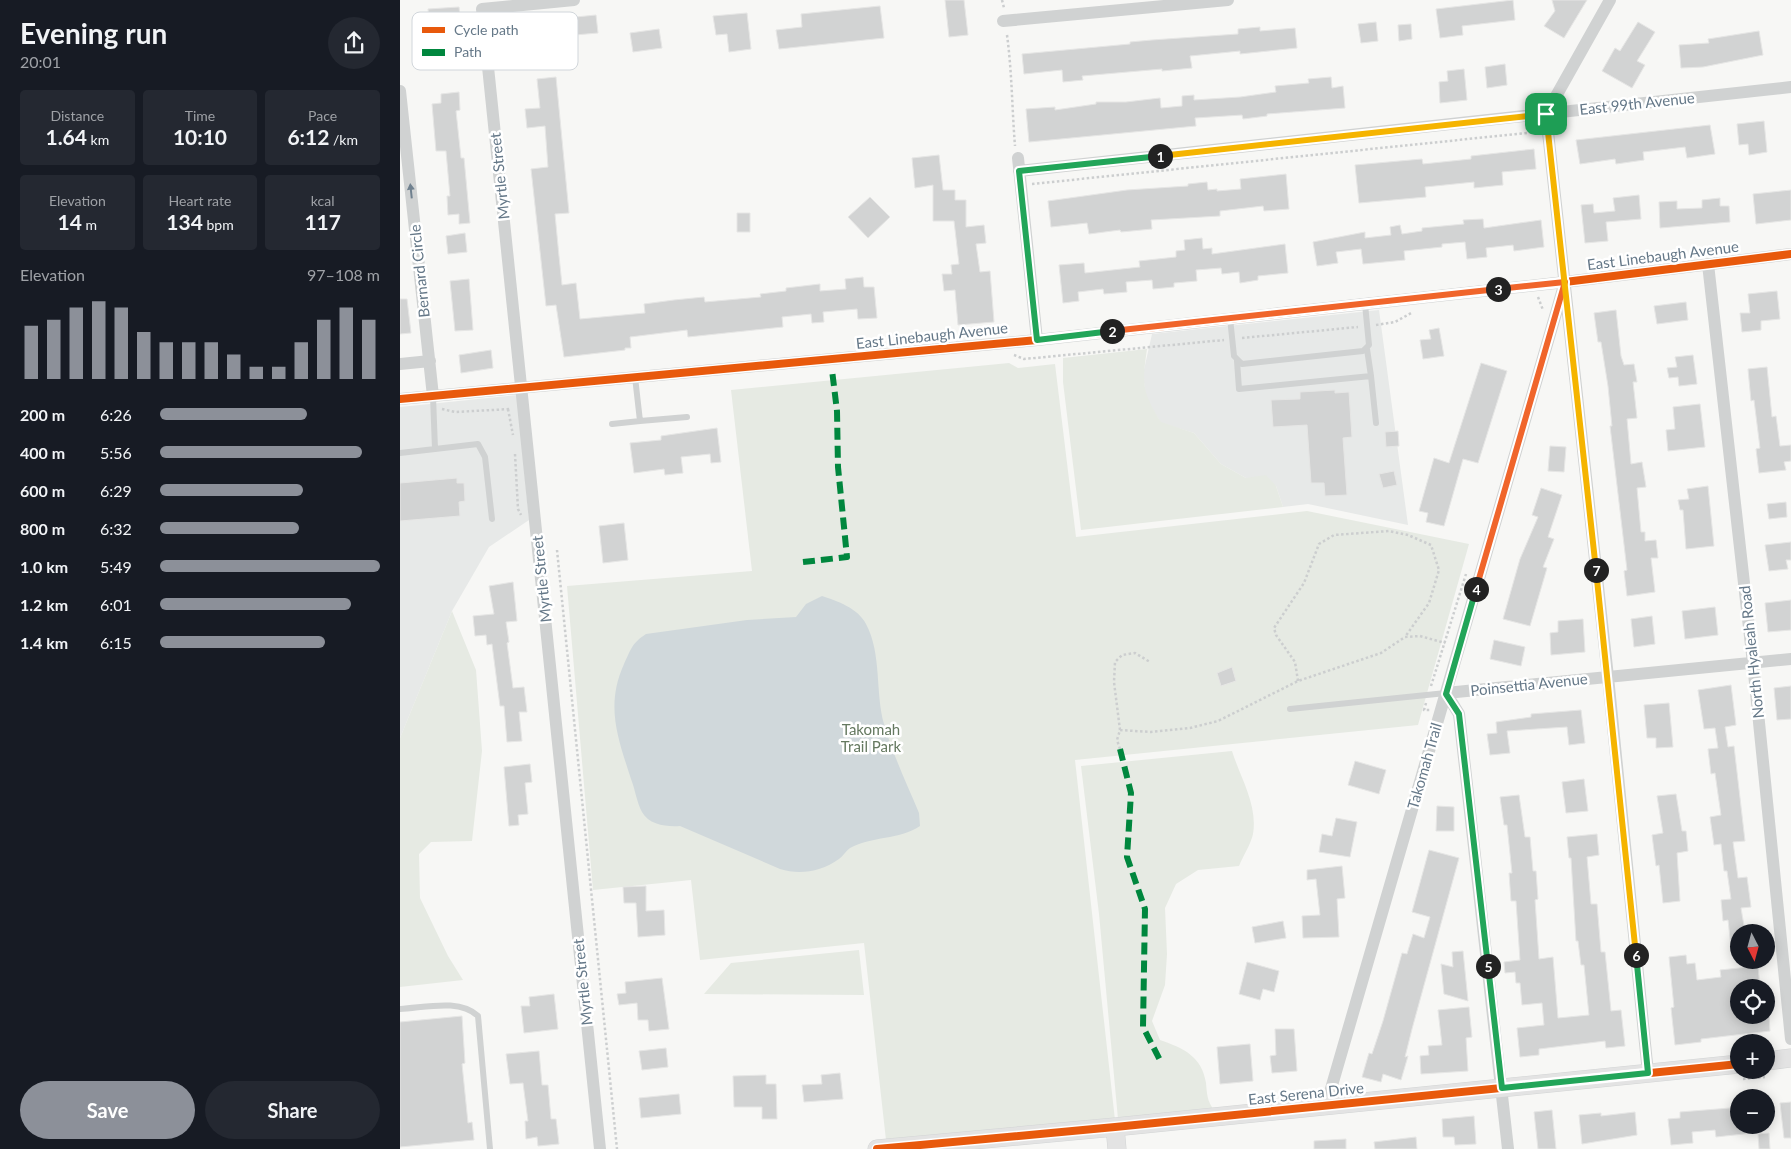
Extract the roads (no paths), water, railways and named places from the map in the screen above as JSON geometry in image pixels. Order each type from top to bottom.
[{"type":"street","name":"Myrtle Street","points":[[482,12],[482,9],[574,0]]},
{"type":"street","points":[[1004,15],[1228,0]]},
{"type":"street","points":[[1546,114],[1610,0]]},
{"type":"street","name":"Myrtle Street","points":[[489,70],[523,387],[600,1149]]},
{"type":"street","name":"East 99th Avenue","points":[[1037,340],[1018,165],[1546,114],[1791,87]]},
{"type":"street","name":"Bernard Circle","points":[[400,91],[433,396]]},
{"type":"street","name":"Takomah Trail","points":[[1326,1106],[1565,282],[1546,114]]},
{"type":"street","name":"East Linebaugh Avenue","points":[[400,399],[1037,340],[1565,282],[1791,254]]},
{"type":"street","name":"North Hyaleah Road","points":[[1708,264],[1754,663],[1791,1039]]},
{"type":"street","points":[[1565,282],[1608,677],[1648,1073]]},
{"type":"street","points":[[400,364],[430,362]]},
{"type":"street","name":"Poinsettia Avenue","points":[[1446,694],[1791,658]]},
{"type":"street","points":[[1446,694],[1459,714],[1508,1149]]},
{"type":"street","points":[[1775,1060],[1791,1058]]},
{"type":"street","name":"East Serena Drive","points":[[877,1149],[1730,1065]]},
{"type":"street","points":[[1115,1127],[1117,1149]]},
{"type":"lane","points":[[1365,304],[1369,345],[1367,349],[1376,423]]},
{"type":"lane","points":[[1230,318],[1234,356],[1237,361],[1239,389],[1371,376]]},
{"type":"lane","points":[[1237,361],[1242,364],[1363,351],[1367,349]]},
{"type":"lane","points":[[635,377],[640,422]]},
{"type":"lane","points":[[433,396],[435,449]]},
{"type":"lane","points":[[612,424],[687,417]]},
{"type":"lane","points":[[400,452],[478,444],[485,457],[492,519]]},
{"type":"lane","points":[[1290,709],[1446,694]]},
{"type":"lane","points":[[400,1010],[455,1005],[468,1009],[478,1016],[490,1149]]},
{"type":"park label","name":"Takomah Trail Park","points":[[871,738]]}]
